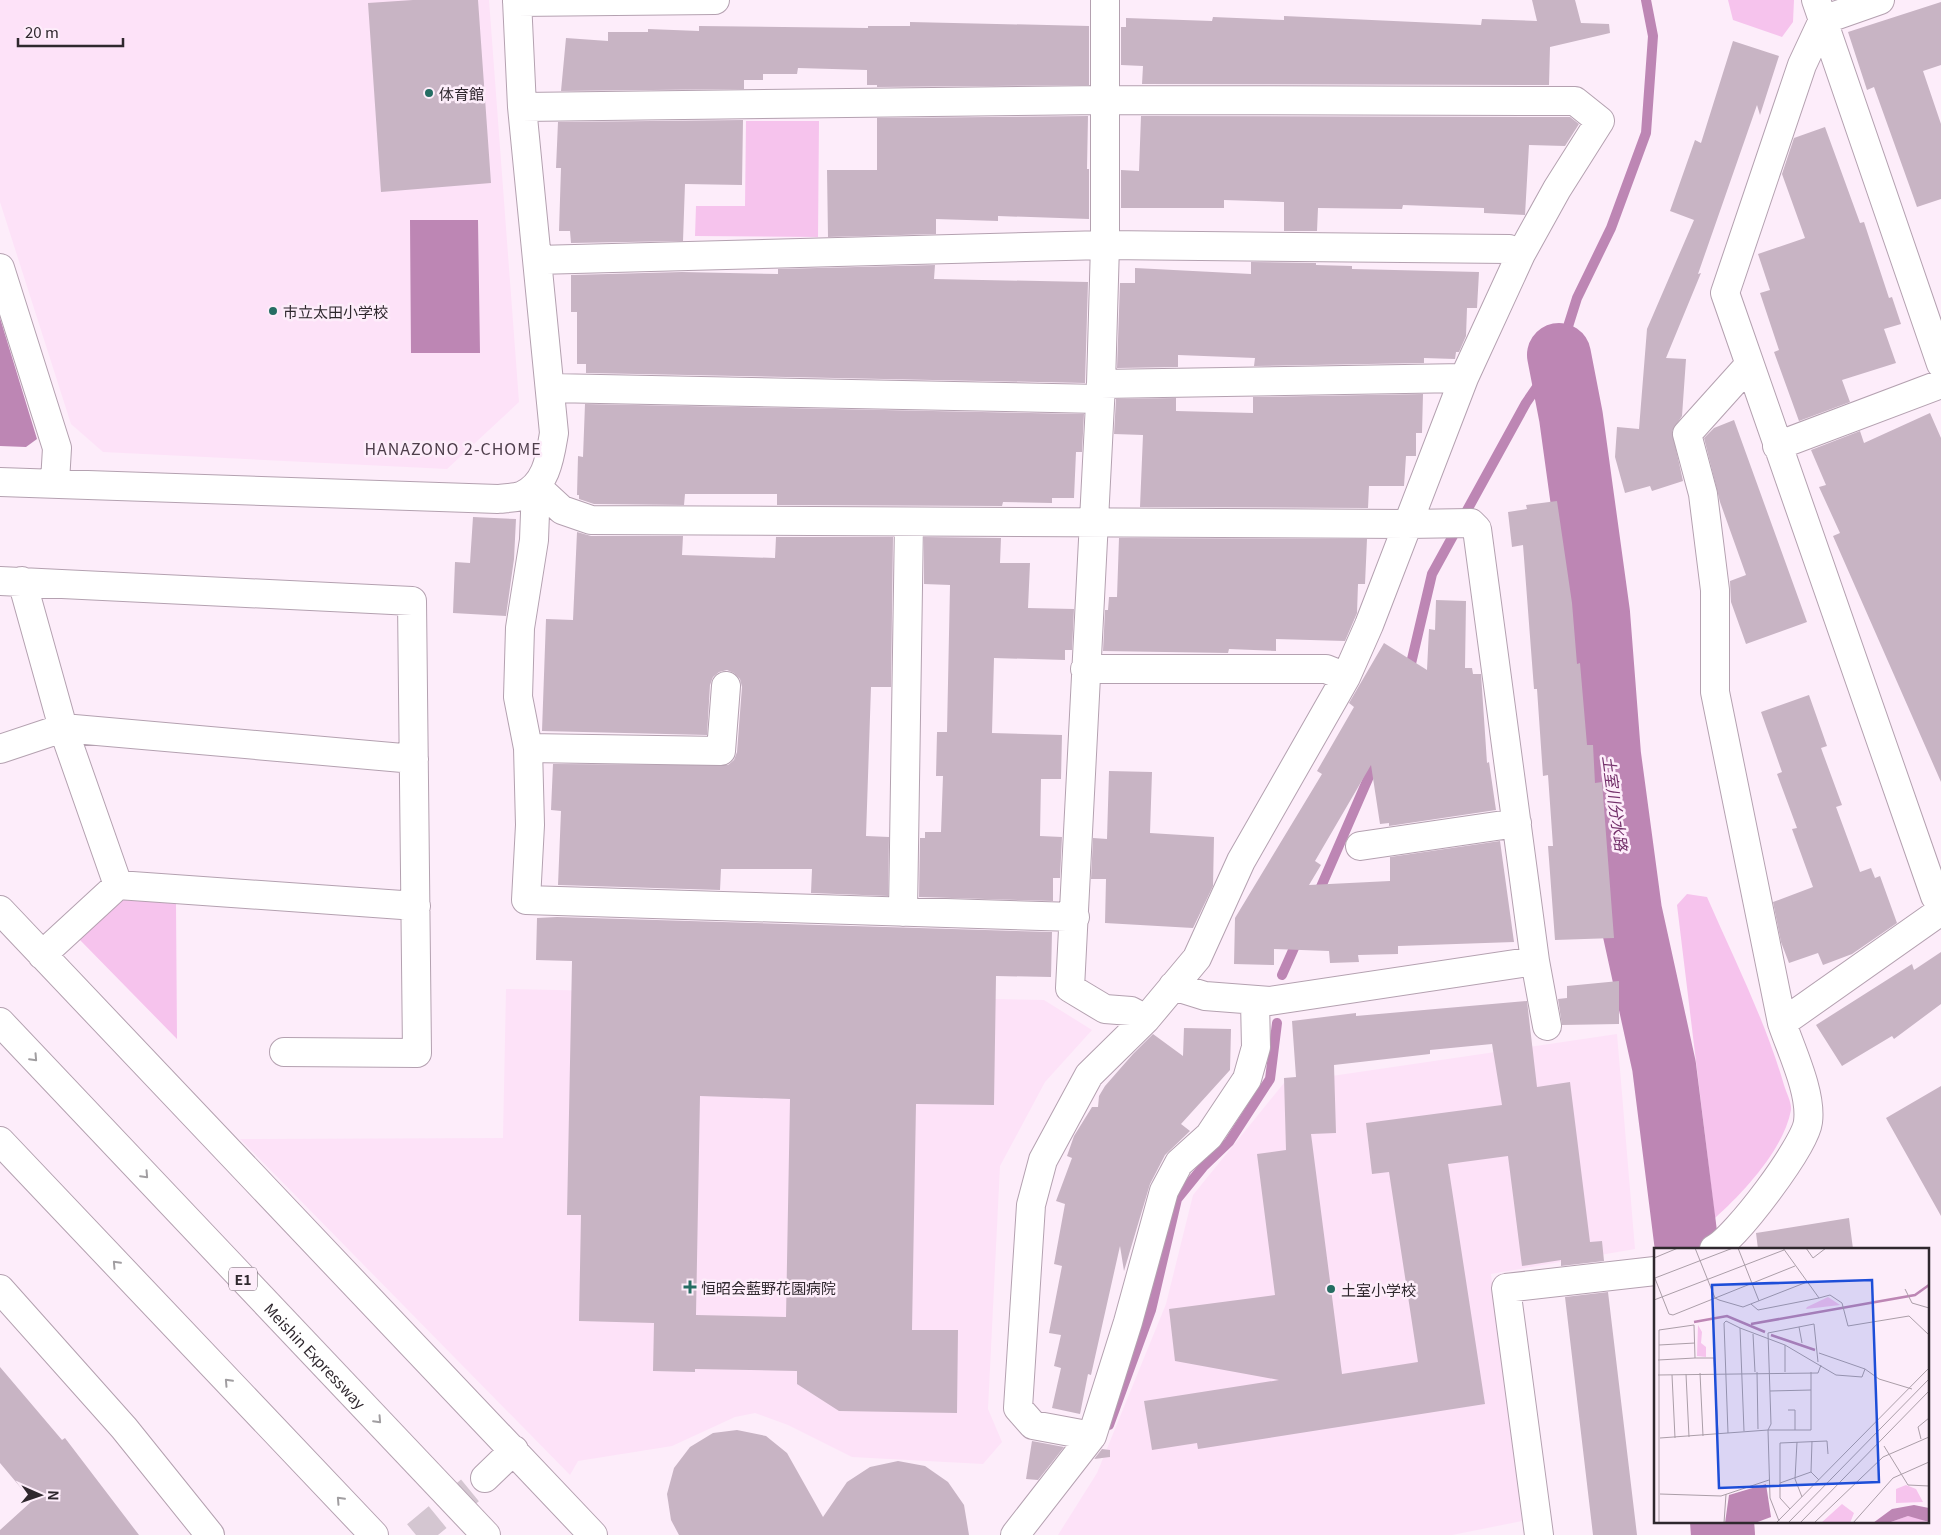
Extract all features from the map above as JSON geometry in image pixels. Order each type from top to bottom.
[{"type":"main road","points":[[0,482],[55,482],[498,499],[521,496],[536,486],[547,468],[554,434],[522,107],[517,1],[715,0]]},
{"type":"main road","points":[[1105,0],[1101,392],[1085,669],[1075,917],[1070,988],[1105,1009],[1131,1011],[1146,1019]]},
{"type":"main road","points":[[1820,10],[1880,0]]},
{"type":"main road","points":[[1820,10],[1941,364]]},
{"type":"main road","points":[[1820,10],[1725,293],[1932,886],[1941,906]]},
{"type":"main road","points":[[522,107],[1103,100],[1575,100],[1600,121],[1557,189],[1522,254],[1464,378],[1369,625],[1346,677],[1241,861],[1197,958],[1146,1019],[1089,1075],[1043,1160],[1031,1205],[1018,1408],[1034,1425],[1092,1436]]},
{"type":"main road","points":[[537,260],[1104,245],[1509,249],[1522,254]]},
{"type":"main road","points":[[0,268],[57,448],[55,482]]},
{"type":"main road","points":[[1715,1248],[1730,1238],[1783,1169],[1802,1140],[1808,1122],[1807,1098],[1782,1023],[1715,692],[1715,590],[1703,494],[1687,434],[1749,365]]},
{"type":"main road","points":[[550,388],[1101,392],[1464,378]]},
{"type":"main road","points":[[1777,446],[1941,384]]},
{"type":"main road","points":[[536,486],[562,510],[591,520],[1471,523],[1477,529],[1535,961],[1547,1026]]},
{"type":"main road","points":[[536,486],[534,540],[520,628],[518,697],[528,748],[530,825],[526,900],[1075,917]]},
{"type":"main road","points":[[903,912],[909,522]]},
{"type":"main road","points":[[118,885],[11,581],[412,601],[417,1053],[284,1052]]},
{"type":"main road","points":[[1085,669],[1326,669],[1346,677]]},
{"type":"main road","points":[[528,748],[721,751],[726,686]]},
{"type":"main road","points":[[0,749],[63,728],[414,760]]},
{"type":"main road","points":[[1360,846],[1517,823]]},
{"type":"main road","points":[[42,955],[118,885],[416,906]]},
{"type":"main road","points":[[0,910],[593,1535]]},
{"type":"main road","points":[[1782,1023],[1941,910]]},
{"type":"main road","points":[[1174,986],[1205,996],[1270,1001],[1535,961]]},
{"type":"main road","points":[[1015,1535],[1092,1436],[1128,1322],[1164,1191],[1179,1163],[1209,1136],[1247,1079],[1256,1047],[1256,1001]]},
{"type":"main road","name":"Meishin Expressway","points":[[0,1022],[486,1535]]},
{"type":"main road","points":[[0,1141],[374,1535]]},
{"type":"main road","points":[[1539,1535],[1506,1288],[1654,1271]]},
{"type":"main road","points":[[0,1289],[124,1428],[210,1535]]},
{"type":"main road","points":[[484,1478],[514,1450]]},
{"type":"shaded area","name":"市立太田小学校","points":[[0,0],[489,0],[519,402],[447,469],[103,452],[71,424],[0,202]]},
{"type":"shaded area","points":[[1728,0],[1794,0],[1793,22],[1782,37],[1733,20]]},
{"type":"shaded area","points":[[746,121],[819,121],[818,237],[695,236],[696,206],[745,206]]},
{"type":"shaded area","points":[[410,220],[478,220],[480,353],[411,353]]},
{"type":"shaded area","points":[[0,318],[37,439],[26,447],[0,446]]},
{"type":"shaded area","points":[[113,890],[176,904],[177,1039],[80,940]]},
{"type":"shaded area","points":[[1687,894],[1707,897],[1768,1037],[1791,1107],[1787,1125],[1771,1155],[1750,1183],[1715,1218],[1677,905]]},
{"type":"shaded area","name":"恒昭会藍野花園病院","points":[[506,989],[1044,1000],[1092,1030],[1045,1082],[1000,1166],[988,1409],[1002,1442],[983,1464],[852,1457],[788,1425],[755,1413],[735,1417],[672,1446],[578,1461],[570,1475],[240,1139],[503,1138]]},
{"type":"shaded area","name":"土室小学校","points":[[1617,1034],[1635,1249],[1491,1274],[1522,1521],[1452,1535],[1058,1535],[1097,1473],[1166,1304],[1193,1195],[1284,1083]]},
{"type":"building","name":"体育館","points":[[413,0],[478,0],[491,183],[381,192],[368,3]]},
{"type":"building","points":[[1532,0],[1575,0],[1581,23],[1609,24],[1610,33],[1550,47],[1549,85],[1142,84],[1143,66],[1121,65],[1121,27],[1126,27],[1126,18],[1212,21],[1213,17],[1284,20],[1284,16],[1481,25],[1482,19],[1537,21]]},
{"type":"building","points":[[1941,2],[1941,65],[1923,71],[1941,124],[1941,199],[1917,207],[1874,87],[1867,90],[1848,32]]},
{"type":"building","points":[[910,22],[1089,26],[1089,85],[877,87],[877,85],[867,85],[867,70],[798,68],[797,74],[763,74],[763,80],[744,80],[744,89],[561,91],[566,38],[608,41],[608,32],[648,32],[648,29],[699,31],[699,26],[868,28],[868,26],[910,26]]},
{"type":"building","points":[[1733,41],[1779,56],[1760,115],[1757,105],[1698,274],[1701,273],[1666,358],[1686,359],[1682,416],[1672,431],[1683,481],[1652,491],[1650,486],[1625,493],[1615,457],[1617,427],[1639,429],[1647,329],[1694,220],[1670,211],[1695,140],[1701,143]]},
{"type":"building","points":[[1088,116],[1087,169],[1089,169],[1089,219],[998,216],[998,221],[936,219],[936,234],[828,237],[827,170],[877,170],[877,118]]},
{"type":"building","points":[[1141,116],[1570,117],[1579,124],[1565,146],[1529,145],[1525,215],[1484,213],[1484,208],[1403,205],[1402,209],[1318,208],[1317,231],[1284,231],[1284,202],[1224,200],[1224,208],[1121,208],[1121,170],[1139,171]]},
{"type":"building","points":[[743,120],[742,185],[685,184],[683,241],[571,243],[570,231],[559,231],[561,168],[556,168],[558,122]]},
{"type":"building","points":[[1825,127],[1860,223],[1864,222],[1889,298],[1892,297],[1901,324],[1884,329],[1896,363],[1842,380],[1850,402],[1799,421],[1774,352],[1779,350],[1760,293],[1770,290],[1758,254],[1805,238],[1782,174],[1794,138]]},
{"type":"building","points":[[1251,262],[1316,263],[1316,265],[1352,266],[1352,269],[1479,272],[1477,308],[1467,308],[1466,336],[1459,352],[1456,352],[1455,359],[1424,358],[1424,363],[1254,366],[1255,358],[1178,355],[1178,367],[1117,368],[1120,283],[1135,283],[1135,268],[1251,274]]},
{"type":"building","points":[[935,265],[934,279],[1088,282],[1085,383],[586,373],[586,364],[577,364],[577,312],[571,312],[571,275],[682,272],[778,274],[778,269]]},
{"type":"building","points":[[1423,394],[1422,433],[1416,433],[1416,456],[1406,456],[1404,486],[1369,486],[1368,508],[1140,507],[1143,435],[1114,434],[1116,399],[1176,398],[1176,411],[1253,413],[1253,397]]},
{"type":"building","points":[[585,404],[1084,414],[1082,452],[1076,452],[1074,498],[1052,498],[1052,503],[1003,502],[1002,506],[777,505],[777,494],[685,494],[684,505],[594,504],[579,499],[579,495],[577,495],[578,456],[583,457]]},
{"type":"building","points":[[1930,413],[1941,438],[1941,782],[1833,536],[1840,533],[1819,487],[1826,485],[1811,450],[1860,431],[1864,443]]},
{"type":"building","points":[[1734,420],[1807,622],[1746,644],[1731,602],[1730,581],[1746,575],[1720,502],[1704,438],[1714,428]]},
{"type":"building","points":[[1557,501],[1572,603],[1577,664],[1580,663],[1587,745],[1593,745],[1595,783],[1602,782],[1614,938],[1555,940],[1548,846],[1553,846],[1548,775],[1543,776],[1537,689],[1534,689],[1523,545],[1512,547],[1508,512],[1527,509],[1526,505]]},
{"type":"building","points":[[473,517],[516,519],[514,559],[506,616],[453,613],[455,562],[470,563]]},
{"type":"building","points":[[577,532],[591,536],[683,536],[682,555],[775,558],[776,537],[893,537],[891,687],[871,687],[866,836],[889,837],[888,896],[811,893],[812,869],[721,869],[720,890],[558,885],[561,811],[551,810],[553,764],[728,765],[734,760],[737,752],[742,687],[740,679],[734,673],[727,670],[719,672],[713,677],[710,685],[707,735],[542,731],[546,619],[573,620]]},
{"type":"building","points":[[924,537],[1001,538],[1000,563],[1030,563],[1028,608],[1074,609],[1072,650],[1065,650],[1065,660],[994,658],[992,733],[1062,735],[1061,779],[1041,779],[1040,836],[1062,837],[1060,878],[1053,878],[1053,901],[919,897],[920,838],[925,838],[925,832],[941,832],[943,776],[936,776],[937,732],[947,732],[950,585],[924,584]]},
{"type":"building","points":[[1119,538],[1367,539],[1365,584],[1358,584],[1357,613],[1345,641],[1276,639],[1276,651],[1229,649],[1228,653],[1103,651],[1105,610],[1108,610],[1109,597],[1117,597]]},
{"type":"building","points":[[1436,600],[1466,601],[1465,668],[1472,668],[1473,674],[1481,674],[1487,763],[1489,762],[1496,810],[1389,826],[1389,823],[1380,824],[1371,765],[1315,861],[1321,865],[1309,885],[1390,881],[1390,857],[1500,841],[1514,942],[1398,946],[1398,954],[1358,955],[1359,962],[1330,963],[1329,951],[1274,949],[1274,965],[1234,964],[1235,918],[1322,774],[1317,771],[1354,707],[1349,703],[1384,643],[1427,670],[1429,629],[1435,630]]},
{"type":"building","points":[[1809,695],[1827,746],[1821,748],[1842,805],[1836,807],[1860,872],[1871,868],[1875,878],[1880,876],[1897,923],[1852,954],[1823,965],[1818,953],[1789,963],[1781,942],[1773,902],[1813,887],[1792,829],[1797,828],[1777,774],[1782,772],[1761,712]]},
{"type":"building","points":[[1109,771],[1152,772],[1150,833],[1214,837],[1213,886],[1193,928],[1105,923],[1106,879],[1091,879],[1093,838],[1107,839]]},
{"type":"building","points":[[557,917],[1052,932],[1051,977],[996,976],[994,1105],[916,1104],[912,1330],[958,1330],[957,1413],[839,1411],[797,1384],[797,1371],[695,1369],[695,1372],[653,1371],[654,1323],[579,1321],[581,1215],[567,1215],[572,961],[536,960],[537,918]],"holes":[[[700,1096],[790,1099],[786,1317],[696,1315]]]},
{"type":"building","points":[[1941,952],[1941,1004],[1894,1039],[1892,1036],[1842,1066],[1816,1025],[1912,964],[1914,970]]},
{"type":"building","points":[[1619,981],[1619,1024],[1562,1025],[1558,999],[1567,998],[1567,986]]},
{"type":"building","points":[[1527,1001],[1537,1087],[1570,1082],[1590,1242],[1602,1241],[1604,1261],[1561,1266],[1561,1260],[1522,1266],[1508,1156],[1448,1164],[1485,1404],[1198,1449],[1197,1443],[1152,1450],[1144,1401],[1279,1380],[1175,1361],[1169,1309],[1275,1295],[1257,1154],[1286,1150],[1284,1078],[1296,1077],[1292,1021],[1356,1013],[1356,1016]],"holes":[[[1492,1044],[1502,1105],[1366,1123],[1372,1174],[1389,1172],[1418,1362],[1342,1374],[1311,1134],[1336,1133],[1334,1065],[1430,1054],[1430,1050]]]},
{"type":"building","points":[[1184,1028],[1231,1029],[1230,1070],[1181,1124],[1190,1131],[1165,1155],[1150,1184],[1124,1271],[1120,1246],[1091,1375],[1088,1374],[1080,1414],[1052,1408],[1061,1368],[1054,1366],[1061,1335],[1049,1333],[1062,1266],[1054,1264],[1065,1204],[1056,1201],[1072,1158],[1067,1156],[1074,1136],[1092,1107],[1098,1107],[1099,1096],[1105,1086],[1133,1054],[1153,1034],[1183,1056]]},
{"type":"building","points":[[1941,1086],[1941,1216],[1886,1118]]},
{"type":"building","points":[[1849,1218],[1853,1248],[1758,1248],[1756,1233]]},
{"type":"building","points":[[1608,1292],[1637,1535],[1593,1535],[1565,1297]]},
{"type":"building","points":[[0,1367],[62,1440],[65,1438],[139,1535],[0,1535],[0,1530],[32,1501],[0,1463]]},
{"type":"building","points":[[737,1430],[766,1436],[787,1453],[823,1517],[847,1482],[870,1467],[898,1461],[925,1466],[948,1482],[964,1505],[969,1535],[679,1535],[671,1520],[667,1494],[674,1468],[690,1447],[713,1433]]},
{"type":"building","points":[[1032,1441],[1064,1447],[1038,1480],[1026,1479]]},
{"type":"building","points":[[1102,1449],[1110,1450],[1110,1457],[1094,1459]]},
{"type":"waterway","points":[[1409,672],[1432,574],[1526,403],[1559,355],[1577,298],[1611,228],[1646,133],[1653,36],[1646,0]]},
{"type":"waterway","name":"土室川分水路","points":[[1559,355],[1571,417],[1598,613],[1609,755],[1630,911],[1664,1066],[1687,1248]]},
{"type":"waterway","points":[[1317,896],[1377,758]]},
{"type":"waterway","points":[[1282,975],[1298,939]]},
{"type":"waterway","points":[[1109,1425],[1151,1310],[1177,1199],[1203,1167],[1229,1142],[1270,1079],[1277,1023]]},
{"type":"waterway","name":"土室川分水路","points":[[1722,1522],[1723,1535]]},
{"type":"tunnel","points":[[416,1535],[485,1478]]},
{"type":"place","name":"体育館","points":[[429,93]]},
{"type":"place","name":"市立太田小学校","points":[[273,311]]},
{"type":"place","name":"恒昭会藍野花園病院","points":[[690,1287]]},
{"type":"place","name":"土室小学校","points":[[1331,1289]]},
{"type":"district","name":"HANAZONO 2-CHOME","points":[[453,448]]}]
